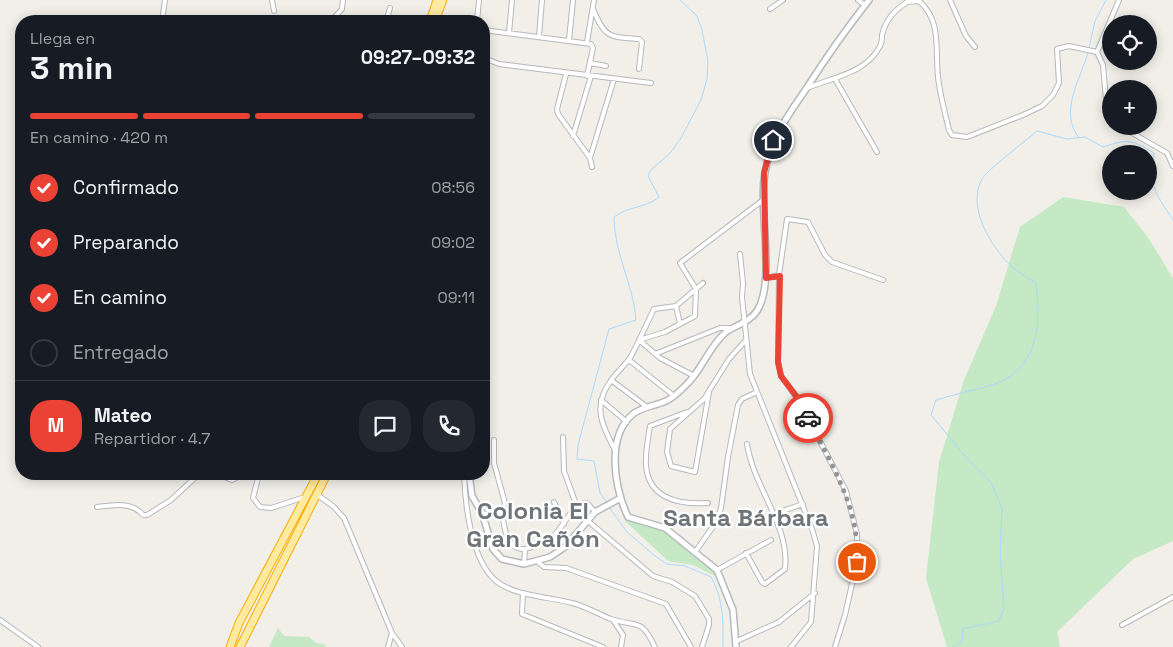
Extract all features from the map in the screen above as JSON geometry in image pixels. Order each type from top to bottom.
[{"type":"highway","points":[[432,15],[437,0]]},
{"type":"highway","points":[[438,15],[443,0]]},
{"type":"highway","points":[[230,647],[239,624],[315,480]]},
{"type":"highway","points":[[240,647],[324,480]]},
{"type":"street","points":[[163,15],[165,0]]},
{"type":"street","points":[[272,0],[274,11]]},
{"type":"street","points":[[336,15],[342,9],[342,0]]},
{"type":"street","points":[[478,15],[479,0]]},
{"type":"street","points":[[509,32],[512,0]]},
{"type":"street","points":[[539,36],[542,0]]},
{"type":"street","points":[[569,40],[573,0]]},
{"type":"street","points":[[586,42],[594,0]]},
{"type":"street","points":[[770,9],[783,0]]},
{"type":"street","points":[[858,0],[865,6]]},
{"type":"street","points":[[814,592],[779,622],[736,644],[733,610],[717,570],[665,528],[631,519],[618,500],[617,440],[632,414],[674,396],[694,376],[713,347],[726,332],[745,322],[758,310],[766,278],[763,200],[764,173],[773,140],[786,116],[807,88],[822,63],[869,0]]},
{"type":"street","points":[[950,0],[966,36],[975,47]]},
{"type":"street","points":[[1104,80],[1102,64],[1098,52],[1119,0]]},
{"type":"street","points":[[807,88],[835,79],[862,66],[873,57],[880,46],[887,19],[907,2],[919,1],[929,10],[935,24],[938,77],[949,130],[952,135],[967,137],[1023,116],[1042,106],[1053,95],[1059,83],[1057,49],[1069,46],[1098,52]]},
{"type":"street","points":[[388,15],[390,8]]},
{"type":"street","points":[[593,9],[606,34],[613,37],[639,38],[642,42],[639,69]]},
{"type":"street","points":[[490,30],[591,44],[593,48],[589,76],[573,136]]},
{"type":"street","points":[[490,60],[500,64],[566,74],[651,83]]},
{"type":"street","points":[[590,63],[606,66]]},
{"type":"street","points":[[566,74],[557,109],[558,114],[590,158],[592,166]]},
{"type":"street","points":[[590,158],[614,79]]},
{"type":"street","points":[[835,79],[877,152]]},
{"type":"street","points":[[1135,135],[1168,154],[1173,166]]},
{"type":"street","points":[[639,340],[665,332],[695,316],[696,289],[680,263],[763,200]]},
{"type":"street","points":[[835,647],[845,615],[857,562],[857,534],[846,491],[800,401],[781,376],[776,340],[780,276],[787,219],[808,222],[814,229],[825,255],[832,262],[883,280]]},
{"type":"street","points":[[740,254],[750,374],[803,504],[817,546],[811,622],[791,647]]},
{"type":"street","points":[[766,278],[780,276]]},
{"type":"street","points":[[616,452],[602,426],[601,400],[611,380],[629,360],[654,309],[676,306],[703,283]]},
{"type":"street","points":[[676,306],[680,324]]},
{"type":"street","points":[[655,354],[720,328],[734,328]]},
{"type":"street","points":[[639,340],[655,354],[694,376]]},
{"type":"street","points":[[709,392],[695,472],[670,465],[667,452],[670,429],[709,392],[729,359],[747,340]]},
{"type":"street","points":[[629,360],[674,396]]},
{"type":"street","points":[[611,380],[647,407]]},
{"type":"street","points":[[695,552],[717,521],[721,508],[738,405],[742,399],[757,392]]},
{"type":"street","points":[[601,400],[627,422]]},
{"type":"street","points":[[691,411],[650,426],[646,468],[655,489],[664,498],[690,504],[708,502]]},
{"type":"street","points":[[563,437],[564,471],[577,506]]},
{"type":"street","points":[[482,513],[493,514],[501,511],[506,503],[494,463],[494,440]]},
{"type":"street","points":[[746,553],[765,584],[785,569],[783,537],[774,514],[759,486],[747,444]]},
{"type":"street","points":[[97,508],[126,505],[138,508],[143,515],[147,515],[171,500],[193,480]]},
{"type":"street","points":[[258,480],[253,498],[260,507],[271,508],[305,497]]},
{"type":"street","points":[[464,480],[474,541],[484,568],[497,582],[523,593],[574,603],[613,620],[638,624],[649,635],[655,647]]},
{"type":"street","points":[[469,480],[472,496],[482,513],[493,549],[502,559],[524,564],[538,562],[565,547],[598,510],[618,500]]},
{"type":"street","points":[[316,494],[333,506],[344,518],[392,633],[402,647]]},
{"type":"street","points":[[554,502],[564,524]]},
{"type":"street","points":[[501,511],[506,534],[513,546],[525,550],[546,541],[564,524],[577,506],[585,502],[598,510]]},
{"type":"street","points":[[774,514],[803,504]]},
{"type":"street","points":[[588,521],[653,576],[672,582],[695,596],[709,619],[702,647]]},
{"type":"street","points":[[717,570],[771,540]]},
{"type":"street","points":[[524,564],[525,550]]},
{"type":"street","points":[[538,562],[544,567],[566,568],[660,600],[671,610],[691,647]]},
{"type":"street","points":[[523,593],[522,614],[603,647]]},
{"type":"street","points":[[1122,625],[1173,597]]},
{"type":"street","points":[[0,620],[38,647]]},
{"type":"street","points":[[613,620],[623,635],[621,647]]},
{"type":"street","points":[[388,647],[392,633]]},
{"type":"green space","points":[[1063,197],[1124,207],[1149,239],[1173,278],[1173,541],[1133,559],[1057,632],[1060,647],[947,647],[926,578],[939,462],[964,380],[996,306],[1020,227]]},
{"type":"green space","points":[[628,519],[665,529],[717,573],[715,576],[693,565],[668,561],[625,521]]},
{"type":"green space","points":[[278,628],[284,636],[309,637],[316,643],[324,644],[326,647],[269,647]]},
{"type":"waterway","points":[[608,504],[600,493],[594,461],[577,459],[578,445],[609,329],[636,320],[632,295],[617,244],[614,217],[619,213],[649,203],[659,197],[648,176],[650,171],[671,152],[681,138],[701,100],[707,79],[708,61],[702,30],[697,16],[680,0]]},
{"type":"waterway","points":[[1089,48],[1095,21],[1106,0]]},
{"type":"waterway","points":[[1079,138],[1073,128],[1071,106],[1088,52]]},
{"type":"waterway","points":[[953,647],[962,641],[963,629],[999,621],[1004,608],[1000,553],[1002,508],[991,482],[970,462],[931,415],[936,400],[992,385],[1008,378],[1019,368],[1028,357],[1034,344],[1038,314],[1036,283],[1013,268],[1005,260],[990,239],[979,215],[977,202],[978,190],[982,179],[999,162],[1037,131],[1067,139],[1085,137],[1103,147],[1124,142],[1135,143],[1154,153],[1153,182],[1161,202],[1173,220]]},
{"type":"waterway","points":[[609,507],[627,532],[655,556],[667,564],[685,566],[711,577],[721,603],[723,647]]},
{"type":"way so far","points":[[808,418],[846,491],[857,534],[857,562]]},
{"type":"district","name":"Santa Bárbara","points":[[746,517]]},
{"type":"district","name":"Colonia El Gran Cañón","points":[[533,524]]},
{"type":"route","points":[[773,140],[764,173],[763,200],[766,278],[780,276],[776,340],[778,362],[781,376],[800,401],[808,418]]}]
